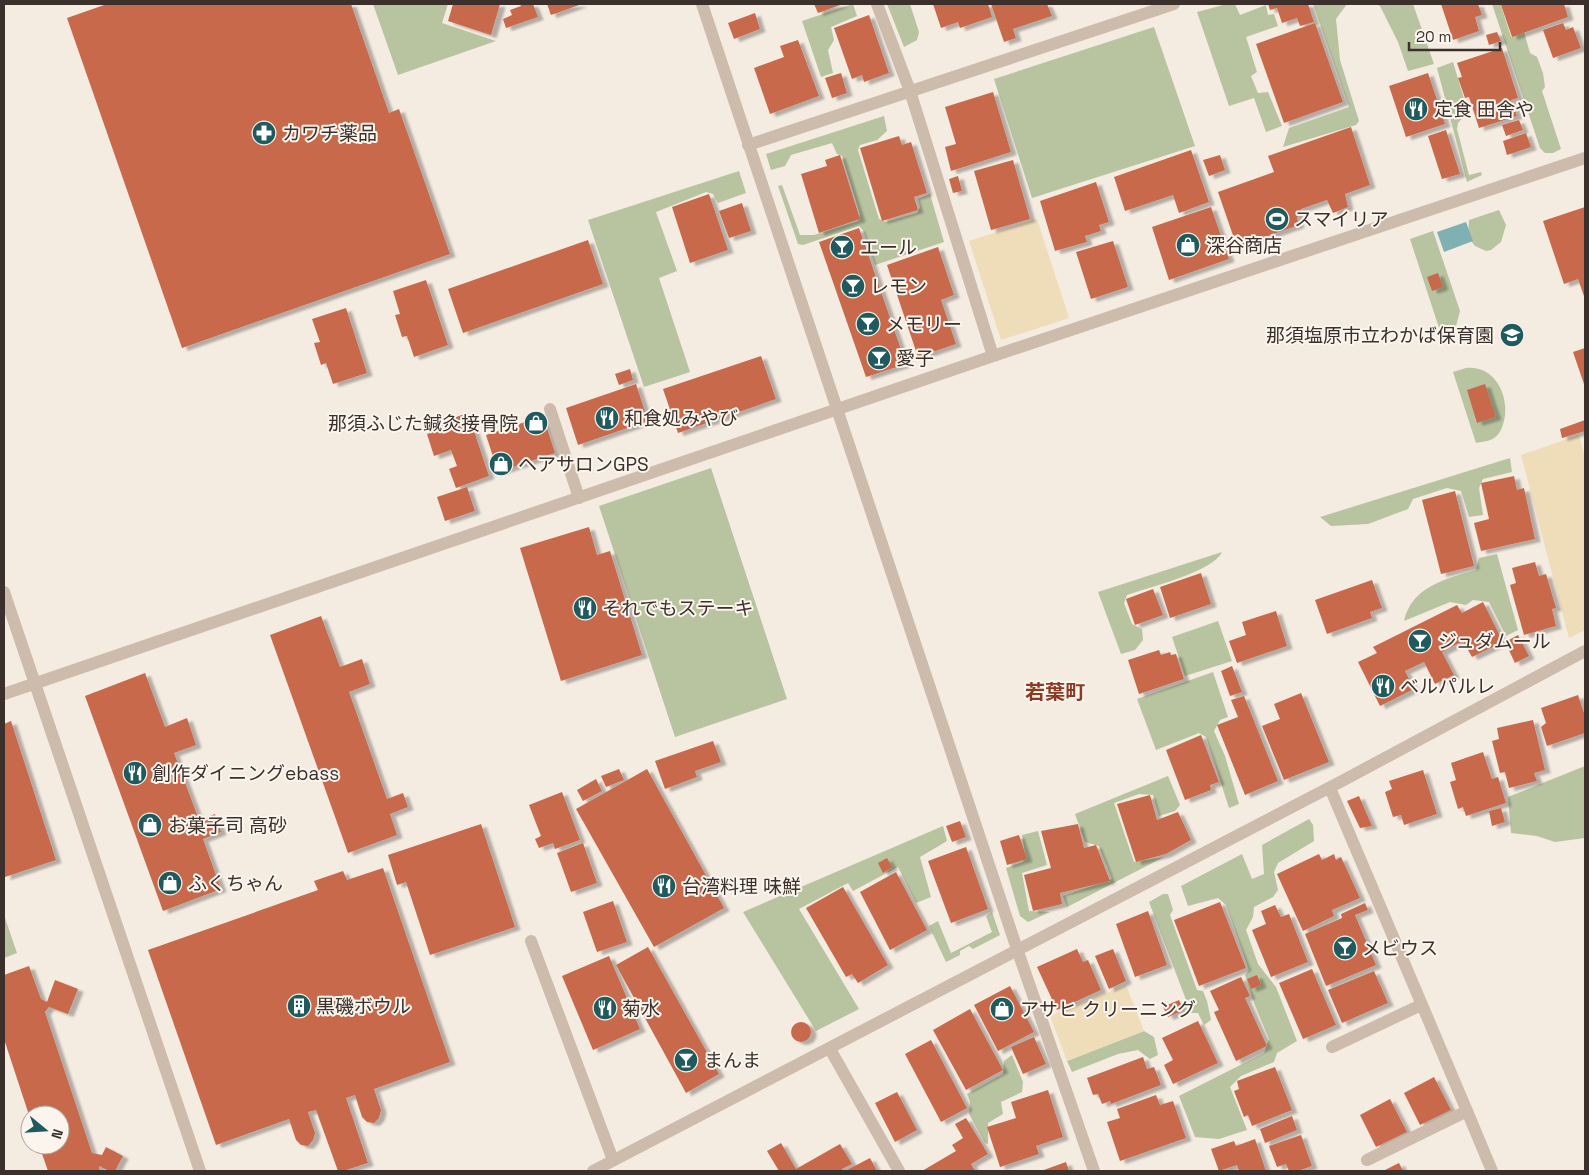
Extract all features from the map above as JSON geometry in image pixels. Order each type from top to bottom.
[{"type":"street","points":[[702,4],[1017,949],[1094,1171]]},
{"type":"street","points":[[877,4],[910,91],[993,356]]},
{"type":"street","points":[[748,145],[1174,4]]},
{"type":"street","points":[[4,694],[993,356],[1585,158]]},
{"type":"street","points":[[550,409],[579,498]]},
{"type":"street","points":[[4,592],[200,1171]]},
{"type":"street","points":[[593,1171],[616,1166],[1017,949],[1330,788],[1585,651]]},
{"type":"street","points":[[1330,788],[1492,1171]]},
{"type":"street","points":[[531,941],[616,1166]]},
{"type":"street","points":[[1332,1047],[1422,1005]]},
{"type":"street","points":[[830,1049],[899,1171]]},
{"type":"street","points":[[1367,1160],[1466,1111]]},
{"type":"green space","points":[[373,4],[448,4],[442,23],[496,41],[398,75]]},
{"type":"green space","points":[[853,4],[857,16],[831,27],[834,40],[828,50],[833,73],[821,77],[802,21]]},
{"type":"green space","points":[[887,4],[910,4],[919,32],[917,40],[904,47]]},
{"type":"green space","points":[[1227,4],[1235,4],[1240,15],[1266,5],[1268,15],[1274,14],[1278,26],[1246,37],[1257,72],[1251,76],[1258,93],[1268,92],[1282,126],[1266,132],[1254,98],[1229,106],[1197,12]]},
{"type":"green space","points":[[1313,4],[1347,4],[1336,19],[1340,60],[1359,121],[1356,125],[1283,147],[1289,128],[1349,107]]},
{"type":"green space","points":[[1376,4],[1413,4],[1434,64],[1408,71],[1398,42],[1380,6]]},
{"type":"green space","points":[[1492,4],[1505,4],[1501,6],[1511,37],[1524,32],[1530,53],[1537,57],[1543,73],[1545,87],[1542,91],[1561,149],[1553,153],[1545,153],[1540,148]]},
{"type":"green space","points":[[1154,27],[1195,146],[1032,198],[994,79]]},
{"type":"green space","points":[[1453,62],[1468,112],[1458,123],[1457,129],[1469,175],[1481,172],[1482,175],[1467,182],[1437,68]]},
{"type":"green space","points":[[884,116],[887,131],[877,140],[860,145],[858,150],[879,219],[886,222],[917,213],[920,207],[918,199],[930,194],[944,242],[875,265],[863,230],[859,226],[803,245],[798,244],[778,186],[782,185],[800,235],[814,235],[858,221],[860,214],[842,156],[837,154],[832,143],[791,155],[785,166],[771,170],[766,154]]},
{"type":"green space","points":[[739,171],[746,193],[718,203],[713,194],[706,192],[656,212],[677,271],[659,278],[690,372],[644,387],[588,220]]},
{"type":"green space","points":[[1499,210],[1506,225],[1501,242],[1491,250],[1486,251],[1475,246],[1468,237],[1469,220]]},
{"type":"green space","points":[[1433,231],[1460,311],[1456,326],[1444,335],[1441,334],[1410,239]]},
{"type":"green space","points":[[1466,368],[1476,368],[1485,372],[1498,384],[1502,392],[1505,402],[1504,421],[1499,433],[1490,440],[1476,443],[1453,372]]},
{"type":"green space","points":[[1510,458],[1512,472],[1483,479],[1479,488],[1483,515],[1469,517],[1461,491],[1447,488],[1413,499],[1408,509],[1368,524],[1331,526],[1320,517]]},
{"type":"green space","points":[[711,468],[787,699],[675,737],[599,506]]},
{"type":"green space","points":[[1222,552],[1216,559],[1194,572],[1127,595],[1124,603],[1132,624],[1142,629],[1143,640],[1135,650],[1121,654],[1098,592]]},
{"type":"green space","points":[[1497,554],[1518,630],[1506,636],[1489,602],[1473,600],[1466,605],[1450,602],[1404,621],[1408,609],[1422,592],[1442,581],[1476,570],[1479,558]]},
{"type":"green space","points":[[1218,621],[1232,661],[1185,676],[1172,637]]},
{"type":"green space","points":[[1213,672],[1228,717],[1220,720],[1214,731],[1225,756],[1239,804],[1229,808],[1206,737],[1199,733],[1156,750],[1137,699]]},
{"type":"green space","points":[[1585,766],[1585,838],[1555,842],[1537,836],[1511,833],[1508,797]]},
{"type":"green space","points":[[1168,776],[1180,805],[1175,811],[1159,816],[1153,795],[1139,794],[1114,803],[1134,862],[1164,857],[1067,907],[1063,896],[1112,879],[1099,846],[1085,842],[1075,814]]},
{"type":"green space","points":[[1309,819],[1313,825],[1314,841],[1278,863],[1274,872],[1278,890],[1273,897],[1254,907],[1253,917],[1246,930],[1258,964],[1276,987],[1297,1041],[1277,1053],[1274,1062],[1241,1076],[1230,1087],[1247,1130],[1219,1139],[1195,1137],[1179,1096],[1264,1053],[1269,1039],[1245,975],[1249,970],[1226,905],[1218,898],[1188,906],[1181,886],[1242,854],[1252,879],[1264,874],[1262,845]]},
{"type":"green space","points":[[943,826],[947,841],[920,857],[931,897],[916,903],[898,867],[853,891],[848,883],[799,909],[859,1009],[816,1031],[743,912]]},
{"type":"green space","points":[[1038,831],[1047,865],[1022,873],[1029,911],[1050,912],[1028,922],[1020,916],[1006,868],[1023,862],[1025,854],[1022,835]]},
{"type":"green space","points":[[1163,894],[1168,894],[1173,910],[1170,915],[1197,990],[1203,991],[1207,1001],[1211,1020],[1204,1025],[1198,1013],[1191,1013],[1149,902]]},
{"type":"green space","points":[[992,912],[1000,935],[973,949],[969,946],[960,951],[960,955],[946,962],[929,926],[938,921],[951,953],[992,932],[986,916]]},
{"type":"green space","points":[[4,915],[17,953],[4,958]]},
{"type":"green space","points":[[1144,1031],[1154,1037],[1158,1055],[1150,1059],[1138,1050],[1118,1054],[1072,1072],[1067,1061]]},
{"type":"green space","points":[[1012,1055],[1023,1082],[1022,1092],[1001,1102],[1003,1114],[988,1123],[988,1144],[985,1143],[969,1114],[970,1102],[967,1094],[1003,1074],[1004,1061]]},
{"type":"sand","points":[[1037,219],[1069,318],[1001,340],[969,241]]},
{"type":"sand","points":[[1579,435],[1585,458],[1585,630],[1569,638],[1521,455]]},
{"type":"sand","points":[[1126,985],[1144,1031],[1067,1061],[1050,1016]]},
{"type":"water","points":[[1466,222],[1473,241],[1444,252],[1437,232]]},
{"type":"building","points":[[107,4],[351,4],[389,113],[399,109],[450,254],[182,348],[67,18]]},
{"type":"building","points":[[453,4],[500,4],[491,35],[448,21]]},
{"type":"building","points":[[520,4],[533,4],[538,17],[506,28],[503,19],[512,15],[510,10],[521,6]]},
{"type":"building","points":[[547,4],[582,4],[551,15]]},
{"type":"building","points":[[814,4],[843,4],[818,13]]},
{"type":"building","points":[[933,4],[988,4],[992,17],[960,28],[958,22],[941,28]]},
{"type":"building","points":[[991,4],[1047,4],[1052,16],[1013,29],[1016,38],[1004,42]]},
{"type":"building","points":[[1268,4],[1308,4],[1314,22],[1300,26],[1297,18],[1282,23],[1277,8],[1270,10]]},
{"type":"building","points":[[1441,4],[1478,4],[1482,15],[1475,17],[1479,31],[1453,40]]},
{"type":"building","points":[[1564,4],[1568,17],[1512,37],[1501,5]]},
{"type":"building","points":[[755,13],[760,29],[734,39],[728,23]]},
{"type":"building","points":[[869,15],[889,73],[864,82],[862,75],[852,79],[834,28]]},
{"type":"building","points":[[1315,23],[1343,102],[1284,123],[1256,44]]},
{"type":"building","points":[[1563,23],[1566,30],[1573,27],[1581,48],[1553,58],[1543,30]]},
{"type":"building","points":[[1497,32],[1501,41],[1489,45],[1486,35]]},
{"type":"building","points":[[798,40],[819,96],[770,114],[754,68],[784,57],[780,46]]},
{"type":"building","points":[[1502,48],[1518,98],[1511,100],[1517,116],[1479,128],[1469,97],[1465,98],[1458,78],[1462,77],[1457,63]]},
{"type":"building","points":[[841,73],[847,93],[832,98],[825,78]]},
{"type":"building","points":[[1428,73],[1445,124],[1406,137],[1389,86]]},
{"type":"building","points":[[993,92],[1011,152],[951,171],[945,147],[956,144],[945,107]]},
{"type":"building","points":[[1519,120],[1523,130],[1506,136],[1502,125]]},
{"type":"building","points":[[1351,127],[1370,185],[1345,194],[1348,207],[1333,213],[1327,200],[1301,209],[1297,218],[1299,225],[1237,247],[1218,192],[1274,172],[1268,156]]},
{"type":"building","points":[[1446,130],[1460,174],[1442,179],[1428,136]]},
{"type":"building","points":[[1526,133],[1531,147],[1507,155],[1503,141]]},
{"type":"building","points":[[899,136],[902,145],[911,142],[927,193],[914,197],[918,210],[882,221],[860,148]]},
{"type":"building","points":[[1191,150],[1209,202],[1179,213],[1173,195],[1125,211],[1114,177]]},
{"type":"building","points":[[840,155],[860,219],[819,233],[801,174],[827,166],[825,160]]},
{"type":"building","points":[[1220,155],[1225,170],[1209,176],[1203,160]]},
{"type":"building","points":[[1013,160],[1030,219],[991,230],[974,171]]},
{"type":"building","points":[[958,176],[962,191],[953,193],[949,179]]},
{"type":"building","points":[[1096,182],[1109,222],[1099,225],[1101,231],[1085,236],[1087,242],[1055,251],[1040,201]]},
{"type":"building","points":[[709,194],[728,250],[690,263],[672,207]]},
{"type":"building","points":[[742,203],[751,231],[729,238],[719,211]]},
{"type":"building","points":[[1211,207],[1229,259],[1169,280],[1152,227]]},
{"type":"building","points":[[1585,207],[1585,299],[1578,279],[1564,284],[1543,221]]},
{"type":"building","points":[[859,228],[906,364],[866,377],[819,242]]},
{"type":"building","points":[[588,240],[603,284],[463,333],[448,289]]},
{"type":"building","points":[[1113,241],[1128,287],[1091,299],[1076,252]]},
{"type":"building","points":[[938,247],[954,295],[941,300],[956,344],[918,357],[887,265]]},
{"type":"building","points":[[1438,273],[1443,287],[1432,291],[1427,277]]},
{"type":"building","points":[[426,280],[448,345],[414,357],[407,336],[402,337],[395,315],[400,314],[393,291]]},
{"type":"building","points":[[346,308],[367,373],[333,384],[326,363],[321,365],[314,343],[320,342],[312,319]]},
{"type":"building","points":[[1585,348],[1585,387],[1573,352]]},
{"type":"building","points":[[761,356],[776,399],[678,433],[663,389]]},
{"type":"building","points":[[630,369],[633,380],[619,385],[615,374]]},
{"type":"building","points":[[636,384],[648,421],[578,445],[566,408]]},
{"type":"building","points":[[1485,384],[1496,417],[1477,423],[1467,390]]},
{"type":"building","points":[[468,413],[489,476],[456,488],[449,469],[457,466],[451,450],[434,456],[427,434],[443,428],[441,422]]},
{"type":"building","points":[[543,416],[555,453],[498,472],[486,435]]},
{"type":"building","points":[[1585,420],[1585,431],[1562,438],[1560,429]]},
{"type":"building","points":[[1514,476],[1517,490],[1524,488],[1535,539],[1481,551],[1474,523],[1489,519],[1481,483]]},
{"type":"building","points":[[467,487],[475,511],[445,521],[437,497]]},
{"type":"building","points":[[1455,491],[1474,566],[1441,574],[1422,500]]},
{"type":"building","points":[[589,527],[597,555],[610,551],[642,655],[561,681],[520,548]]},
{"type":"building","points":[[1535,562],[1539,576],[1546,574],[1556,608],[1552,609],[1556,626],[1524,635],[1510,585],[1516,583],[1512,568]]},
{"type":"building","points":[[1201,573],[1211,604],[1170,618],[1160,587]]},
{"type":"building","points":[[1372,580],[1382,608],[1370,612],[1372,618],[1327,634],[1315,600]]},
{"type":"building","points":[[1153,589],[1163,615],[1135,625],[1126,599]]},
{"type":"building","points":[[1483,602],[1503,642],[1472,657],[1463,641],[1442,652],[1454,675],[1435,684],[1424,662],[1405,671],[1414,689],[1380,706],[1358,662],[1377,653],[1373,647],[1457,605],[1462,613]]},
{"type":"building","points":[[1276,611],[1287,646],[1237,663],[1229,641],[1246,635],[1242,622]]},
{"type":"building","points":[[321,616],[340,667],[362,659],[370,684],[349,692],[387,799],[403,793],[408,807],[390,814],[397,835],[348,853],[270,635]]},
{"type":"building","points":[[1518,635],[1529,656],[1515,663],[1505,642]]},
{"type":"building","points":[[1159,650],[1161,655],[1170,652],[1171,655],[1176,654],[1184,679],[1139,694],[1128,660]]},
{"type":"building","points":[[1232,666],[1242,692],[1230,696],[1221,671]]},
{"type":"building","points":[[145,673],[165,727],[187,718],[196,745],[174,753],[199,820],[215,814],[221,832],[203,839],[221,889],[163,911],[85,696]]},
{"type":"building","points":[[1301,693],[1329,762],[1284,780],[1262,726],[1280,719],[1274,704]]},
{"type":"building","points":[[1578,695],[1585,716],[1585,733],[1547,746],[1541,727],[1546,723],[1541,708]]},
{"type":"building","points":[[1244,696],[1278,781],[1245,795],[1217,725],[1238,717],[1231,700]]},
{"type":"building","points":[[1533,720],[1545,770],[1534,773],[1537,781],[1509,788],[1505,772],[1500,773],[1492,741],[1499,739],[1497,728]]},
{"type":"building","points":[[11,721],[56,860],[5,877],[4,724]]},
{"type":"building","points":[[1201,735],[1219,782],[1210,785],[1211,790],[1185,800],[1166,750]]},
{"type":"building","points":[[713,741],[721,762],[695,771],[697,777],[665,789],[655,761]]},
{"type":"building","points":[[1483,752],[1492,779],[1498,777],[1506,803],[1466,816],[1463,807],[1458,809],[1450,782],[1456,780],[1451,763]]},
{"type":"building","points":[[619,769],[624,780],[606,787],[601,776]]},
{"type":"building","points":[[647,769],[724,908],[654,947],[576,809]]},
{"type":"building","points":[[1423,770],[1437,814],[1404,825],[1401,815],[1393,817],[1385,792],[1392,789],[1389,781]]},
{"type":"building","points":[[596,779],[602,791],[583,801],[577,790]]},
{"type":"building","points":[[562,792],[580,840],[555,849],[553,843],[539,848],[535,839],[541,836],[529,805]]},
{"type":"building","points":[[1150,795],[1157,820],[1178,812],[1191,840],[1166,854],[1136,862],[1117,804]]},
{"type":"building","points":[[1359,796],[1372,826],[1360,828],[1347,801]]},
{"type":"building","points":[[1501,808],[1505,822],[1492,826],[1489,811]]},
{"type":"building","points":[[960,821],[966,837],[952,842],[946,826]]},
{"type":"building","points":[[481,824],[515,927],[430,955],[406,882],[397,885],[388,855]]},
{"type":"building","points":[[1078,824],[1084,848],[1096,845],[1110,881],[1060,893],[1062,904],[1033,911],[1024,875],[1051,868],[1041,831]]},
{"type":"building","points":[[1019,835],[1027,859],[1007,865],[1000,841]]},
{"type":"building","points":[[583,843],[597,883],[571,892],[557,853]]},
{"type":"building","points":[[966,847],[988,909],[951,923],[928,861]]},
{"type":"building","points":[[1319,854],[1322,860],[1334,854],[1336,860],[1341,857],[1360,898],[1332,910],[1334,916],[1303,931],[1277,874]]},
{"type":"building","points":[[887,858],[892,867],[883,873],[878,863]]},
{"type":"building","name":"黒磯ボウル","points":[[383,868],[450,1062],[374,1089],[381,1110],[379,1118],[374,1123],[367,1122],[362,1117],[355,1095],[346,1098],[368,1163],[338,1171],[316,1110],[308,1112],[315,1133],[313,1140],[308,1146],[301,1145],[296,1140],[289,1119],[216,1145],[148,950],[318,890],[314,881],[343,871],[347,880]]},
{"type":"building","points":[[896,872],[927,930],[890,950],[860,892]]},
{"type":"building","points":[[843,887],[888,965],[858,983],[852,974],[846,977],[806,908]]},
{"type":"building","points":[[613,901],[627,942],[597,952],[583,912]]},
{"type":"building","points":[[1220,902],[1246,968],[1199,986],[1174,920]]},
{"type":"building","points":[[1365,903],[1368,910],[1355,915],[1376,965],[1326,986],[1305,934],[1342,918],[1341,914]]},
{"type":"building","points":[[1275,905],[1281,917],[1289,914],[1308,962],[1271,977],[1252,930],[1266,924],[1261,911]]},
{"type":"building","points":[[1148,911],[1167,965],[1135,977],[1116,924]]},
{"type":"building","points":[[648,947],[719,1074],[686,1093],[616,965]]},
{"type":"building","points":[[1077,949],[1083,962],[1088,960],[1101,990],[1057,1010],[1037,967]]},
{"type":"building","points":[[1113,949],[1126,981],[1109,989],[1095,956]]},
{"type":"building","points":[[609,956],[640,1029],[593,1050],[562,976]]},
{"type":"building","points":[[29,966],[41,999],[47,1002],[55,980],[78,989],[68,1014],[49,1007],[45,1012],[92,1153],[102,1155],[106,1147],[123,1156],[115,1171],[109,1171],[99,1166],[99,1171],[48,1171],[42,1155],[70,1155],[70,1105],[26,1105],[4,1039],[4,975]]},
{"type":"building","points":[[1312,969],[1336,1025],[1303,1039],[1279,983]]},
{"type":"building","points":[[1374,971],[1388,1003],[1342,1023],[1328,990]]},
{"type":"building","points":[[1257,975],[1261,985],[1251,989],[1247,979]]},
{"type":"building","points":[[1241,977],[1250,996],[1245,998],[1267,1046],[1236,1061],[1214,1012],[1219,1010],[1210,991]]},
{"type":"building","points":[[1010,986],[1034,1032],[998,1051],[974,1005]]},
{"type":"building","points":[[1179,1000],[1184,1010],[1168,1017],[1163,1007]]},
{"type":"building","points":[[970,1009],[1003,1070],[966,1090],[933,1030]]},
{"type":"building","points":[[1198,1021],[1218,1063],[1173,1084],[1164,1065],[1173,1060],[1162,1038]]},
{"type":"building","points":[[801,1022],[808,1025],[811,1032],[808,1039],[801,1042],[794,1039],[791,1032],[794,1025]]},
{"type":"building","points":[[1034,1037],[1046,1064],[1023,1074],[1011,1047]]},
{"type":"building","points":[[931,1040],[967,1108],[941,1122],[905,1054]]},
{"type":"building","points":[[1143,1057],[1147,1069],[1154,1067],[1161,1085],[1111,1104],[1110,1101],[1102,1104],[1098,1094],[1093,1095],[1087,1078]]},
{"type":"building","points":[[1275,1067],[1292,1110],[1252,1126],[1248,1115],[1244,1117],[1234,1091],[1239,1089],[1237,1081]]},
{"type":"building","points":[[1434,1077],[1451,1110],[1420,1125],[1404,1093]]},
{"type":"building","points":[[1048,1090],[1063,1137],[1036,1146],[1039,1154],[1000,1167],[987,1127],[1016,1118],[1011,1102]]},
{"type":"building","points":[[897,1092],[917,1130],[895,1142],[875,1103]]},
{"type":"building","points":[[1156,1095],[1160,1105],[1173,1101],[1186,1138],[1120,1161],[1107,1122],[1120,1118],[1117,1109]]},
{"type":"building","points":[[1390,1099],[1407,1132],[1376,1147],[1360,1115]]},
{"type":"building","points":[[1292,1116],[1297,1130],[1265,1143],[1260,1129]]},
{"type":"building","points":[[966,1118],[988,1154],[971,1164],[975,1171],[922,1171],[956,1151],[952,1145],[963,1138],[955,1124]]},
{"type":"building","points":[[1301,1135],[1312,1166],[1298,1171],[1289,1171],[1286,1164],[1277,1167],[1269,1146]]},
{"type":"building","points":[[1255,1139],[1266,1171],[1239,1171],[1237,1165],[1219,1171],[1211,1149],[1234,1141],[1236,1146]]},
{"type":"building","points":[[781,1143],[796,1169],[840,1144],[852,1164],[842,1169],[843,1171],[779,1171],[767,1151]]},
{"type":"building","points":[[870,1158],[877,1171],[845,1171]]},
{"type":"building","points":[[1066,1162],[1069,1171],[1041,1171]]},
{"type":"building","points":[[1399,1163],[1403,1171],[1383,1171]]},
{"type":"place","name":"定食 田舎や","points":[[1416,109]]},
{"type":"place","name":"カワチ薬品","points":[[264,133]]},
{"type":"place","name":"スマイリア","points":[[1277,219]]},
{"type":"place","name":"深谷商店","points":[[1188,245]]},
{"type":"place","name":"エール","points":[[842,247]]},
{"type":"place","name":"レモン","points":[[853,286]]},
{"type":"place","name":"メモリー","points":[[868,324]]},
{"type":"place","name":"那須塩原市立わかば保育園","points":[[1512,335]]},
{"type":"place","name":"愛子","points":[[879,358]]},
{"type":"place","name":"和食処みやび","points":[[607,418]]},
{"type":"place","name":"那須ふじた鍼灸接骨院","points":[[536,423]]},
{"type":"place","name":"ヘアサロンGPS","points":[[501,464]]},
{"type":"place","name":"それでもステーキ","points":[[585,608]]},
{"type":"place","name":"ジュダムール","points":[[1420,641]]},
{"type":"place","name":"ベルパルレ","points":[[1383,686]]},
{"type":"place","name":"創作ダイニングebass","points":[[135,773]]},
{"type":"place","name":"お菓子司 高砂","points":[[150,825]]},
{"type":"place","name":"ふくちゃん","points":[[170,883]]},
{"type":"place","name":"台湾料理 味鮮","points":[[664,886]]},
{"type":"place","name":"メビウス","points":[[1345,948]]},
{"type":"place","name":"黒磯ボウル","points":[[299,1006]]},
{"type":"place","name":"菊水","points":[[605,1008]]},
{"type":"place","name":"アサヒ クリーニング","points":[[1002,1009]]},
{"type":"place","name":"まんま","points":[[686,1060]]},
{"type":"district","name":"若葉町","points":[[1055,692]]}]
